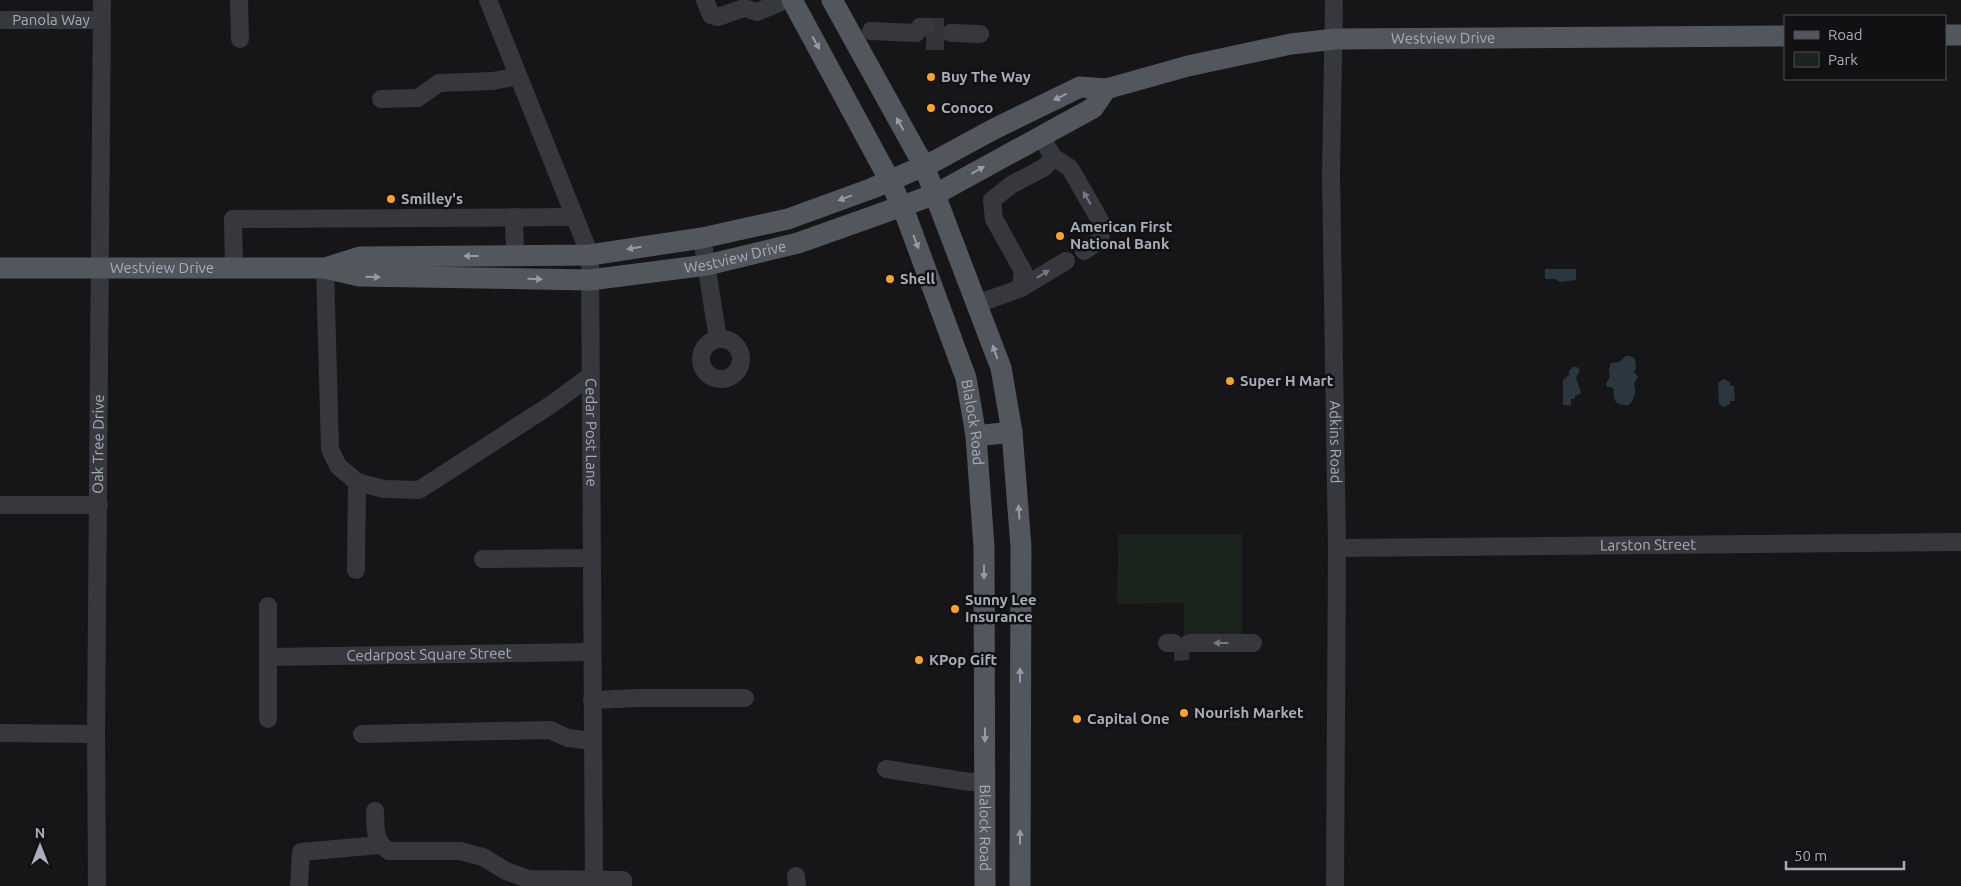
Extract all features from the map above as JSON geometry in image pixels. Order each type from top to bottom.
[{"type":"main road","name":"Blalock Road","points":[[792,0],[902,206],[964,370],[976,436],[984,547],[985,886]]},
{"type":"main road","points":[[832,0],[924,166],[1001,368],[1012,432],[1021,547],[1020,886]]},
{"type":"main road","points":[[1946,35],[1961,35]]},
{"type":"main road","name":"Westview Drive","points":[[325,268],[360,257],[590,255],[702,238],[788,219],[890,181],[924,166],[1080,87],[1106,89],[1188,66],[1291,44],[1335,39],[1784,36]]},
{"type":"main road","name":"Westview Drive","points":[[0,268],[325,268],[359,276],[590,280],[707,266],[798,243],[936,194],[1093,108],[1106,89]]},
{"type":"main road","points":[[976,436],[1012,432]]},
{"type":"street","name":"Oak Tree Drive","points":[[97,886],[96,734],[102,0]]},
{"type":"street","points":[[239,0],[240,39]]},
{"type":"street","name":"Cedar Post Lane","points":[[488,0],[590,255],[591,652],[594,882]]},
{"type":"street","points":[[705,0],[710,15],[718,17],[744,8],[757,12],[786,0]]},
{"type":"street","name":"Adkins Road","points":[[1334,0],[1332,184],[1337,548],[1335,886]]},
{"type":"street","name":"Panola Way","points":[[0,20],[102,20]]},
{"type":"street","points":[[871,31],[923,34]]},
{"type":"street","points":[[381,99],[418,98],[439,83],[493,81],[518,76]]},
{"type":"street","points":[[1041,136],[1053,157],[1070,168],[1102,224],[1100,240],[1084,251]]},
{"type":"street","points":[[1021,288],[1023,272],[994,220],[992,200],[1011,185],[1045,167],[1053,157]]},
{"type":"street","points":[[514,217],[515,256]]},
{"type":"street","points":[[234,268],[233,220],[574,217]]},
{"type":"street","points":[[702,238],[718,339]]},
{"type":"street","points":[[978,304],[1021,288],[1066,261]]},
{"type":"street","points":[[325,268],[330,449],[338,466],[357,482],[384,488],[419,490],[552,404],[590,376]]},
{"type":"street","points":[[356,570],[357,482]]},
{"type":"street","points":[[0,504],[99,505]]},
{"type":"street","name":"Larston Street","points":[[1337,548],[1961,542]]},
{"type":"street","points":[[483,559],[591,558]]},
{"type":"street","points":[[268,606],[268,719]]},
{"type":"street","points":[[1179,646],[1253,643]]},
{"type":"street","name":"Cedarpost Square Street","points":[[268,657],[591,652]]},
{"type":"street","points":[[592,700],[745,698]]},
{"type":"street","points":[[362,734],[550,730],[568,738],[592,741]]},
{"type":"street","points":[[0,733],[96,734]]},
{"type":"street","points":[[886,769],[970,782],[985,781]]},
{"type":"street","points":[[375,811],[376,834],[380,845],[389,851],[439,850],[460,852],[483,857],[506,872],[528,878],[594,882],[623,880],[623,886]]},
{"type":"street","points":[[299,886],[300,852],[380,845]]},
{"type":"green space","points":[[1118,534],[1242,534],[1242,635],[1184,636],[1184,603],[1117,604]]},
{"type":"shaded area","points":[[1545,269],[1576,269],[1576,280],[1560,282],[1555,279],[1545,279]]},
{"type":"shaded area","points":[[1626,356],[1631,356],[1635,359],[1636,368],[1634,372],[1638,377],[1634,384],[1635,393],[1633,399],[1628,405],[1624,405],[1616,402],[1614,390],[1611,387],[1607,387],[1606,384],[1610,377],[1609,368],[1611,363],[1619,362]]},
{"type":"shaded area","points":[[1573,367],[1577,367],[1580,370],[1576,378],[1581,392],[1575,396],[1575,399],[1571,399],[1571,405],[1563,405],[1563,380],[1569,375],[1569,371]]},
{"type":"shaded area","points":[[1724,379],[1734,386],[1735,401],[1730,401],[1730,404],[1724,407],[1719,404],[1718,383]]},
{"type":"tunnel","points":[[926,27],[951,27]]},
{"type":"tunnel","points":[[926,41],[951,41]]},
{"type":"tunnel","points":[[1174,652],[1189,651]]},
{"type":"place","name":"Buy The Way","points":[[931,77]]},
{"type":"place","name":"Conoco","points":[[931,108]]},
{"type":"place","name":"Smilley's","points":[[391,199]]},
{"type":"place","name":"American First National Bank","points":[[1060,236]]},
{"type":"place","name":"Shell","points":[[890,279]]},
{"type":"place","name":"Super H Mart","points":[[1230,381]]},
{"type":"place","name":"Sunny Lee Insurance","points":[[955,609]]},
{"type":"place","name":"KPop Gift","points":[[919,660]]},
{"type":"place","name":"Nourish Market","points":[[1184,713]]},
{"type":"place","name":"Capital One","points":[[1077,719]]}]
